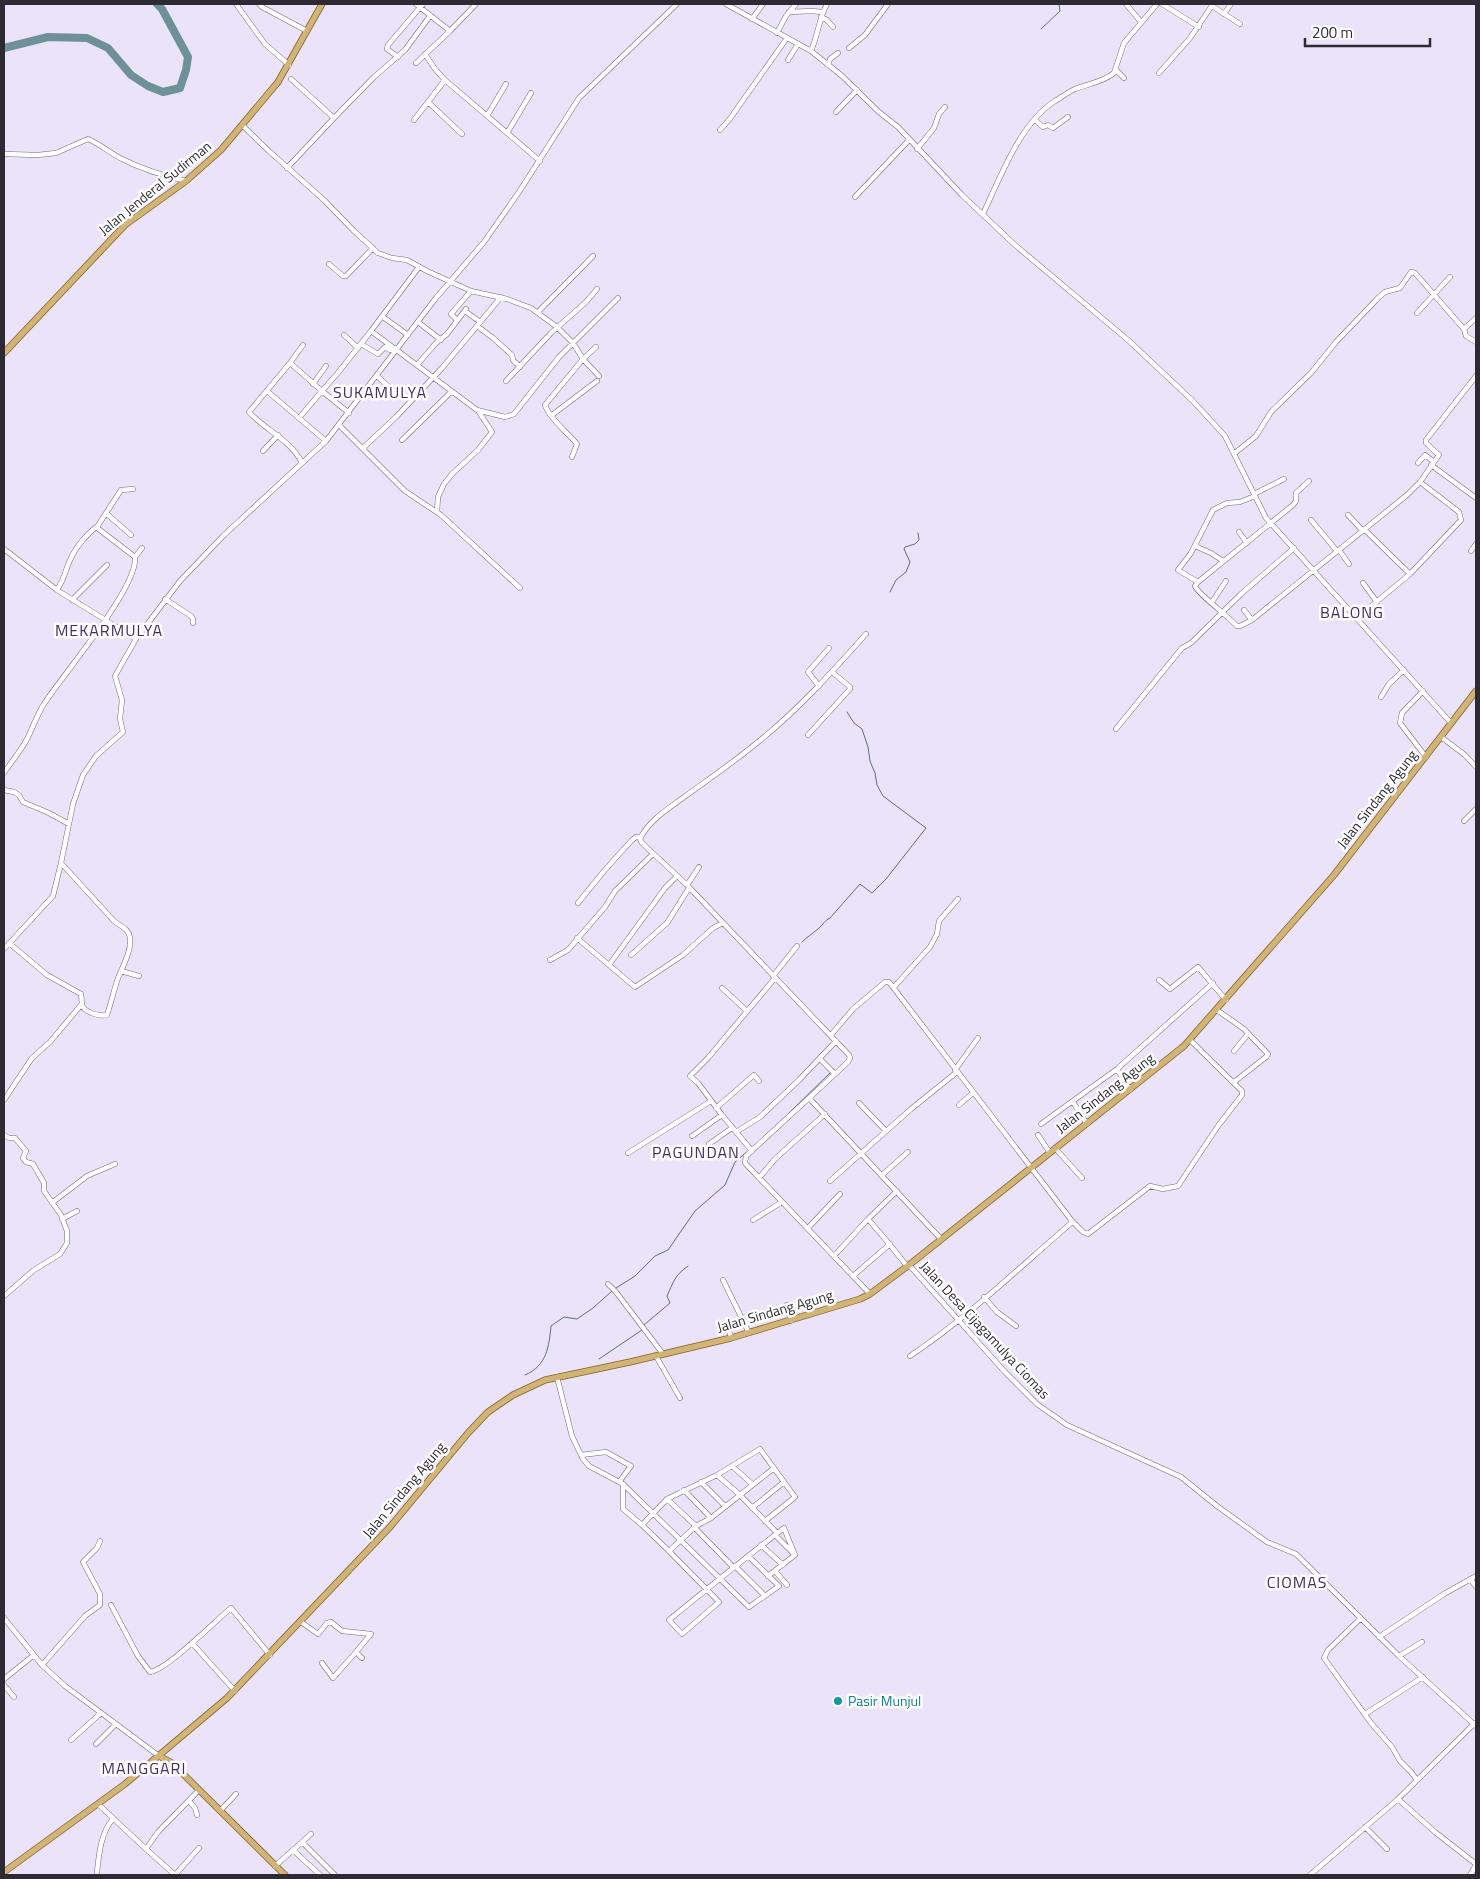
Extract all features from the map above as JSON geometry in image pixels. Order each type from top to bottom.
[{"type":"main road","name":"Jalan Jenderal Sudirman","points":[[4,353],[125,225],[186,181],[213,158],[243,126],[268,96],[289,65],[322,4]]},
{"type":"main road","name":"Jalan Sindang Agung","points":[[4,1872],[98,1804],[170,1747],[235,1691],[390,1527],[482,1418],[502,1402],[533,1384],[731,1338],[790,1321],[870,1294],[1130,1090],[1190,1040],[1226,1000],[1334,875],[1476,691]]},
{"type":"main road","points":[[170,1747],[172,1764]]},
{"type":"main road","points":[[159,1756],[172,1764],[285,1875]]},
{"type":"street","points":[[236,4],[265,44],[289,65]]},
{"type":"street","points":[[259,4],[307,31]]},
{"type":"street","points":[[416,63],[475,4]]},
{"type":"street","points":[[4,949],[53,896],[73,804],[84,772],[105,747],[122,732],[120,718],[122,700],[115,676],[136,639],[180,581],[224,535],[326,441],[396,349],[484,242],[540,161],[579,98],[677,4]]},
{"type":"street","points":[[726,4],[811,51],[828,64],[898,127],[917,149],[983,214],[1036,263],[1147,357],[1204,413],[1225,436],[1263,512],[1272,524],[1451,724]]},
{"type":"street","points":[[734,8],[738,4]]},
{"type":"street","points":[[752,19],[763,4]]},
{"type":"street","points":[[777,33],[796,4]]},
{"type":"street","points":[[811,51],[822,20],[821,15],[827,4]]},
{"type":"street","points":[[848,48],[865,35],[888,4]]},
{"type":"street","points":[[1126,4],[1140,22]]},
{"type":"street","points":[[1162,4],[1199,27]]},
{"type":"street","points":[[1224,14],[1231,4]]},
{"type":"street","points":[[398,57],[387,49],[388,45],[419,5],[450,31]]},
{"type":"street","points":[[983,214],[1014,150],[1035,120],[1055,101],[1075,90],[1111,76],[1116,70],[1124,43],[1154,5]]},
{"type":"street","points":[[1159,73],[1181,50],[1199,27],[1212,5],[1240,24]]},
{"type":"street","points":[[788,14],[812,11],[821,15],[833,27]]},
{"type":"street","points":[[287,168],[374,77],[405,50],[430,16]]},
{"type":"street","points":[[720,130],[787,38]]},
{"type":"street","points":[[788,60],[798,44]]},
{"type":"street","points":[[828,64],[830,59],[838,53]]},
{"type":"street","points":[[425,54],[435,69],[446,80],[540,161]]},
{"type":"street","points":[[1116,70],[1124,78]]},
{"type":"street","points":[[290,79],[334,118]]},
{"type":"street","points":[[414,120],[446,80]]},
{"type":"street","points":[[487,116],[506,84]]},
{"type":"street","points":[[836,112],[856,90]]},
{"type":"street","points":[[506,133],[531,93]]},
{"type":"street","points":[[428,102],[462,134]]},
{"type":"street","points":[[917,149],[934,128],[939,114],[945,107]]},
{"type":"street","points":[[1035,120],[1043,127],[1048,125],[1053,128],[1068,117]]},
{"type":"street","points":[[243,126],[373,248],[384,256],[404,258],[471,291],[501,297],[523,304],[538,312],[573,343],[583,359],[599,376]]},
{"type":"street","points":[[4,154],[56,153],[88,139],[138,166],[167,177],[186,181]]},
{"type":"street","points":[[855,197],[909,140]]},
{"type":"street","points":[[329,264],[343,276],[346,276],[373,248]]},
{"type":"street","points":[[538,312],[593,256]]},
{"type":"street","points":[[299,418],[360,346],[420,267]]},
{"type":"street","points":[[1235,453],[1256,436],[1271,412],[1311,373],[1336,342],[1382,294],[1400,288],[1413,272],[1464,329],[1466,336],[1476,342]]},
{"type":"street","points":[[1417,312],[1450,277]]},
{"type":"street","points":[[506,381],[557,327],[586,302],[597,289]]},
{"type":"street","points":[[457,320],[451,314],[471,291]]},
{"type":"street","points":[[363,448],[433,378],[501,297]]},
{"type":"street","points":[[371,331],[479,411],[505,417],[511,416],[558,357],[618,298]]},
{"type":"street","points":[[417,365],[466,310],[478,324],[512,355],[513,360],[520,367]]},
{"type":"street","points":[[383,316],[408,335]]},
{"type":"street","points":[[1464,329],[1476,318]]},
{"type":"street","points":[[418,322],[441,340]]},
{"type":"street","points":[[344,335],[360,346],[378,354],[385,347],[390,350],[396,349]]},
{"type":"street","points":[[302,464],[298,456],[278,435],[249,412],[303,345]]},
{"type":"street","points":[[572,457],[577,444],[546,409],[546,403],[583,359],[596,347]]},
{"type":"street","points":[[290,363],[348,413]]},
{"type":"street","points":[[313,384],[326,366]]},
{"type":"street","points":[[377,376],[398,395]]},
{"type":"street","points":[[1309,481],[1296,493],[1295,502],[1272,524],[1223,561],[1195,586],[1196,591],[1212,602],[1238,626],[1252,620],[1407,495],[1420,482],[1439,454],[1426,443],[1426,440],[1476,376]]},
{"type":"street","points":[[552,415],[597,381]]},
{"type":"street","points":[[267,391],[326,441]]},
{"type":"street","points":[[402,440],[451,392]]},
{"type":"street","points":[[437,512],[438,497],[444,484],[478,450],[492,432],[479,411]]},
{"type":"street","points":[[339,425],[405,491],[437,512],[520,588]]},
{"type":"street","points":[[263,451],[278,435]]},
{"type":"street","points":[[1418,463],[1425,455],[1433,464],[1476,498]]},
{"type":"street","points":[[1198,582],[1178,570],[1189,556],[1213,510],[1227,504],[1240,502],[1284,480]]},
{"type":"street","points":[[1357,618],[1410,574],[1460,522],[1462,517],[1459,512],[1420,482]]},
{"type":"street","points":[[57,590],[64,578],[71,557],[87,535],[97,527],[107,514],[121,490],[132,489]]},
{"type":"street","points":[[107,514],[131,536]]},
{"type":"street","points":[[1348,515],[1410,574]]},
{"type":"street","points":[[1311,520],[1349,564]]},
{"type":"street","points":[[97,527],[135,558]]},
{"type":"street","points":[[1239,532],[1247,543]]},
{"type":"street","points":[[1471,551],[1476,544]]},
{"type":"street","points":[[1194,546],[1211,553],[1223,561]]},
{"type":"street","points":[[4,774],[26,740],[43,705],[104,620],[112,612],[132,572],[135,558],[142,548]]},
{"type":"street","points":[[1116,729],[1181,650],[1191,643],[1222,612],[1294,548]]},
{"type":"street","points":[[4,549],[57,590],[136,639]]},
{"type":"street","points":[[72,600],[107,565]]},
{"type":"street","points":[[1212,602],[1226,581]]},
{"type":"street","points":[[1363,583],[1377,602]]},
{"type":"street","points":[[166,599],[191,616],[193,623]]},
{"type":"street","points":[[1244,610],[1252,620]]},
{"type":"street","points":[[578,903],[632,841],[636,837],[641,837],[663,811],[672,807],[759,742],[832,672],[866,634]]},
{"type":"street","points":[[818,686],[808,672],[829,648]]},
{"type":"street","points":[[1381,696],[1389,684],[1404,670]]},
{"type":"street","points":[[808,735],[850,689],[832,672]]},
{"type":"street","points":[[1423,691],[1403,711],[1399,720],[1402,728],[1426,757]]},
{"type":"street","points":[[1441,737],[1475,764]]},
{"type":"street","points":[[4,790],[14,792],[25,803],[49,813],[68,824]]},
{"type":"street","points":[[1464,821],[1476,809]]},
{"type":"street","points":[[641,837],[642,843],[723,923],[850,1058],[752,1151],[745,1158],[745,1163],[870,1294]]},
{"type":"street","points":[[550,960],[568,950],[605,907],[615,891],[653,854]]},
{"type":"street","points":[[61,863],[110,918],[130,935],[130,944],[107,1015],[100,1016],[81,1005]]},
{"type":"street","points":[[631,956],[667,922],[699,867]]},
{"type":"street","points":[[609,965],[665,888],[677,876]]},
{"type":"street","points":[[894,987],[930,948],[937,934],[939,920],[958,899]]},
{"type":"street","points":[[577,938],[632,986],[637,987],[683,955],[713,928],[723,923]]},
{"type":"street","points":[[4,1100],[32,1058],[50,1042],[81,1005],[81,994],[47,975],[9,943]]},
{"type":"street","points":[[752,1151],[722,1116],[698,1083],[690,1076],[708,1058],[797,946]]},
{"type":"street","points":[[1159,980],[1170,988],[1198,967],[1226,1000]]},
{"type":"street","points":[[121,971],[139,976]]},
{"type":"street","points":[[831,1036],[858,1004],[885,982],[889,982],[1018,1149],[1030,1168],[1072,1220],[1083,1232],[1088,1234],[1150,1186],[1163,1189],[1178,1186],[1223,1118],[1242,1095],[1242,1091],[1234,1082],[1190,1040]]},
{"type":"street","points":[[1041,1124],[1117,1069],[1213,983]]},
{"type":"street","points":[[722,988],[746,1011]]},
{"type":"street","points":[[1217,1010],[1248,1034],[1268,1054],[1234,1082]]},
{"type":"street","points":[[1234,1050],[1248,1034]]},
{"type":"street","points":[[830,1180],[956,1071],[978,1038]]},
{"type":"street","points":[[709,1144],[760,1117],[836,1041]]},
{"type":"street","points":[[820,1059],[835,1073]]},
{"type":"street","points":[[1117,1069],[1130,1090]]},
{"type":"street","points":[[716,1108],[754,1075],[759,1081]]},
{"type":"street","points":[[958,1104],[973,1093]]},
{"type":"street","points":[[809,1098],[941,1239]]},
{"type":"street","points":[[628,1153],[711,1101]]},
{"type":"street","points":[[1073,1102],[1087,1124]]},
{"type":"street","points":[[858,1103],[886,1131]]},
{"type":"street","points":[[759,1178],[775,1159],[825,1114]]},
{"type":"street","points":[[692,1136],[722,1116]]},
{"type":"street","points":[[4,1135],[9,1138],[15,1138],[26,1150],[23,1158],[26,1162],[33,1164],[44,1184],[44,1191],[53,1202],[62,1219],[68,1237],[67,1243],[60,1254],[34,1270],[4,1296]]},
{"type":"street","points":[[1038,1135],[1050,1153]]},
{"type":"street","points":[[1056,1148],[1082,1178]]},
{"type":"street","points":[[882,1175],[908,1152]]},
{"type":"street","points":[[53,1202],[87,1176],[115,1164]]},
{"type":"street","points":[[834,1256],[897,1191]]},
{"type":"street","points":[[808,1228],[840,1194]]},
{"type":"street","points":[[753,1220],[782,1202]]},
{"type":"street","points":[[62,1219],[77,1211]]},
{"type":"street","name":"Jalan Desa Cijagamulya Ciomas","points":[[868,1220],[908,1266],[1034,1401],[1067,1425],[1181,1477],[1267,1542],[1298,1556],[1399,1656],[1476,1724]]},
{"type":"street","points":[[910,1356],[930,1343],[1070,1224],[1072,1220]]},
{"type":"street","points":[[852,1276],[890,1244]]},
{"type":"street","points":[[722,1280],[749,1333]]},
{"type":"street","points":[[608,1284],[616,1292],[660,1355],[680,1398]]},
{"type":"street","points":[[984,1297],[997,1312],[1016,1326]]},
{"type":"street","points":[[787,1305],[790,1321]]},
{"type":"street","points":[[728,1327],[731,1338]]},
{"type":"street","points":[[557,1377],[572,1436],[581,1455],[589,1466],[621,1483],[749,1607],[779,1586],[748,1556]]},
{"type":"street","points":[[642,1525],[667,1499],[717,1475],[760,1449],[795,1497],[765,1521]]},
{"type":"street","points":[[581,1455],[606,1452],[631,1466],[621,1483],[623,1509],[669,1551],[705,1590],[718,1602],[682,1634],[669,1620],[705,1590],[719,1579],[734,1566],[784,1528],[795,1556]]},
{"type":"street","points":[[732,1466],[752,1484]]},
{"type":"street","points":[[669,1551],[695,1527],[711,1518],[774,1468]]},
{"type":"street","points":[[717,1475],[740,1494],[795,1556]]},
{"type":"street","points":[[701,1482],[725,1506]]},
{"type":"street","points":[[752,1508],[784,1482]]},
{"type":"street","points":[[684,1490],[711,1518]]},
{"type":"street","points":[[667,1499],[765,1596]]},
{"type":"street","points":[[42,1665],[85,1616],[100,1605],[100,1594],[83,1562],[97,1548],[100,1541]]},
{"type":"street","points":[[761,1545],[783,1565]]},
{"type":"street","points":[[768,1576],[795,1556]]},
{"type":"street","points":[[775,1570],[787,1585]]},
{"type":"street","points":[[1379,1637],[1444,1594],[1476,1576]]},
{"type":"street","points":[[1471,1580],[1476,1587]]},
{"type":"street","points":[[111,1605],[138,1656],[150,1672],[155,1671],[192,1643],[231,1608],[270,1655]]},
{"type":"street","points":[[4,1618],[42,1665],[65,1686],[159,1756]]},
{"type":"street","points":[[1360,1619],[1328,1650],[1324,1658],[1392,1747],[1400,1761],[1417,1780]]},
{"type":"street","points":[[301,1622],[318,1634],[331,1622],[342,1631],[371,1634],[333,1678],[322,1663]]},
{"type":"street","points":[[1399,1656],[1422,1642]]},
{"type":"street","points":[[192,1643],[235,1691]]},
{"type":"street","points":[[356,1652],[362,1658]]},
{"type":"street","points":[[4,1679],[34,1655]]},
{"type":"street","points":[[1365,1714],[1423,1677]]},
{"type":"street","points":[[4,1685],[14,1698]]},
{"type":"street","points":[[71,1740],[101,1713]]},
{"type":"street","points":[[96,1744],[116,1724]]},
{"type":"street","points":[[1310,1875],[1398,1799],[1476,1724]]},
{"type":"street","points":[[146,1849],[158,1832],[199,1790]]},
{"type":"street","points":[[220,1811],[236,1794]]},
{"type":"street","points":[[1398,1799],[1435,1832],[1476,1864],[1470,1875]]},
{"type":"street","points":[[190,1801],[195,1808],[196,1815]]},
{"type":"street","points":[[98,1804],[175,1875],[199,1848]]},
{"type":"street","points":[[97,1872],[103,1836],[107,1825],[113,1818]]},
{"type":"street","points":[[1365,1828],[1387,1849]]},
{"type":"street","points":[[275,1866],[311,1834]]},
{"type":"street","points":[[302,1842],[335,1875]]},
{"type":"street","points":[[293,1850],[320,1875]]},
{"type":"waterway","points":[[4,48],[48,37],[87,38],[108,48],[131,75],[148,86],[163,92],[180,88],[188,57],[162,9],[157,4]]},
{"type":"waterway","points":[[1041,29],[1060,11],[1059,4]]},
{"type":"waterway","points":[[890,592],[896,580],[906,572],[910,562],[904,549],[919,540],[918,533]]},
{"type":"waterway","points":[[802,942],[830,918],[860,884],[872,893],[886,879],[926,828],[883,796],[877,785],[862,729],[854,723],[847,712]]},
{"type":"waterway","points":[[788,1114],[831,1072]]},
{"type":"waterway","points":[[616,1288],[635,1276],[655,1256],[668,1250],[695,1211],[725,1185],[735,1162],[748,1151]]},
{"type":"waterway","points":[[644,1325],[670,1303],[667,1296],[673,1283],[677,1276],[688,1266]]},
{"type":"waterway","points":[[525,1375],[538,1366],[546,1355],[551,1326],[564,1317],[577,1319],[612,1291]]},
{"type":"waterway","points":[[599,1359],[642,1330]]},
{"type":"place","name":"Pasir Munjul","points":[[838,1701]]},
{"type":"district","name":"SUKAMULYA","points":[[380,392]]},
{"type":"district","name":"BALONG","points":[[1352,612]]},
{"type":"district","name":"MEKARMULYA","points":[[109,630]]},
{"type":"district","name":"PAGUNDAN","points":[[696,1152]]},
{"type":"district","name":"CIOMAS","points":[[1297,1582]]},
{"type":"district","name":"MANGGARI","points":[[144,1768]]}]
